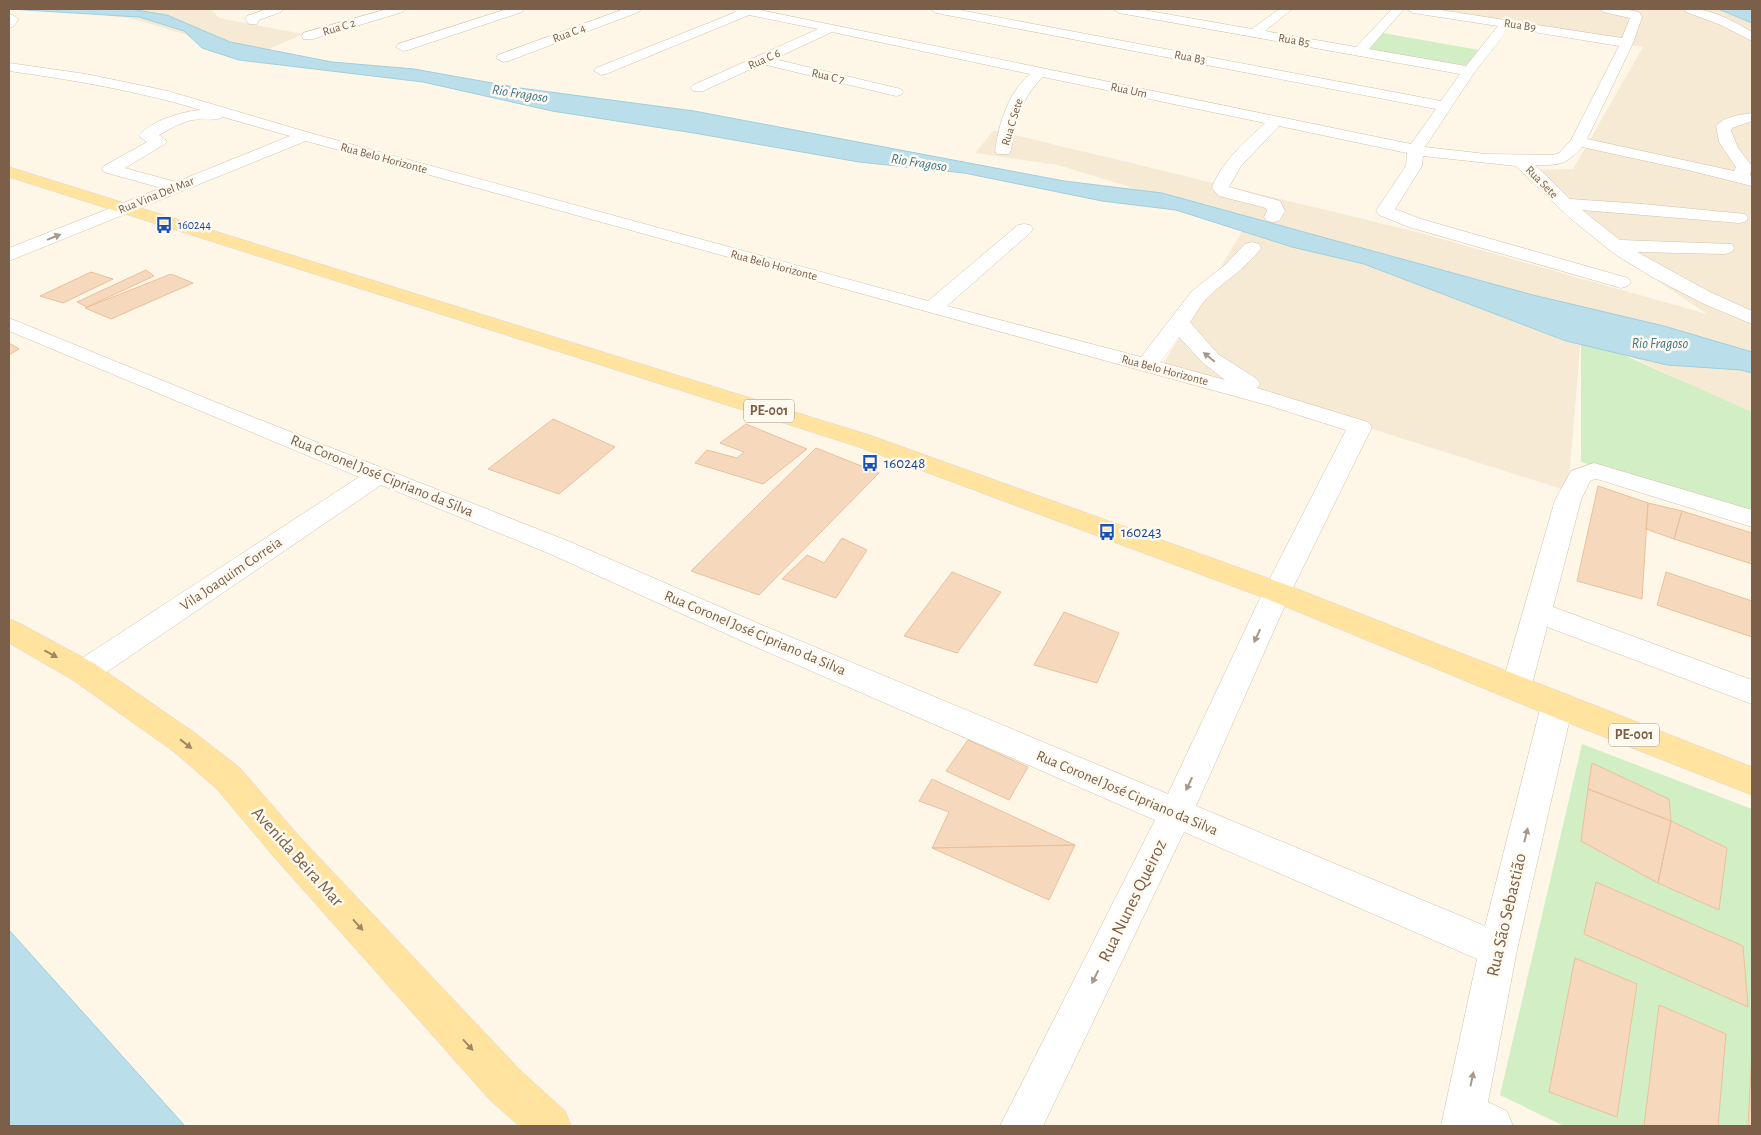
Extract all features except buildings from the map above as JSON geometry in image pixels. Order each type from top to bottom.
[{"type":"main road","name":"PE-001","points":[[9,172],[864,441],[1277,592],[1752,781]]},
{"type":"main road","name":"Avenida Beira Mar","points":[[9,630],[84,672],[184,742],[228,778],[286,846],[498,1078],[550,1126]]},
{"type":"street","points":[[253,21],[251,19],[254,16],[278,9]]},
{"type":"street","name":"Rua C 2","points":[[308,36],[399,9]]},
{"type":"street","points":[[402,47],[518,9]]},
{"type":"street","name":"Rua C 4","points":[[503,58],[635,9]]},
{"type":"street","name":"Rua B3","points":[[936,9],[1445,106]]},
{"type":"street","name":"Rua B5","points":[[1120,9],[1162,12],[1254,33],[1468,71]]},
{"type":"street","points":[[1254,33],[1286,9]]},
{"type":"street","points":[[1358,52],[1398,9]]},
{"type":"street","name":"Rua B9","points":[[1414,9],[1626,43]]},
{"type":"street","name":"Rua Sete","points":[[1521,161],[1555,160],[1564,156],[1578,142],[1626,43],[1636,17],[1632,13],[1612,9]]},
{"type":"street","points":[[1690,9],[1725,22],[1752,37]]},
{"type":"street","points":[[601,72],[743,10]]},
{"type":"street","name":"Rua Um","points":[[743,10],[1415,150],[1486,159],[1521,161]]},
{"type":"street","points":[[1142,24],[1162,12]]},
{"type":"street","points":[[9,17],[13,20],[9,24]]},
{"type":"street","points":[[1508,23],[1468,71],[1415,150],[1414,166],[1385,211],[1389,214],[1618,288],[1637,260]]},
{"type":"street","name":"Rua C 6","points":[[698,88],[829,28]]},
{"type":"street","points":[[1100,52],[1128,34]]},
{"type":"street","name":"Rua C 7","points":[[761,60],[896,92]]},
{"type":"street","points":[[1063,76],[1078,66]]},
{"type":"street","name":"Rua Belo Horizonte","points":[[9,67],[94,80],[154,92],[305,136],[1147,365],[1297,407],[1360,427],[1277,592]]},
{"type":"street","name":"Rua C Sete","points":[[1003,151],[1004,137],[1018,97],[1024,87],[1041,72]]},
{"type":"street","points":[[177,187],[110,169],[138,155],[159,141],[147,136],[161,127],[191,115],[206,113],[219,115],[263,131]]},
{"type":"street","points":[[1578,142],[1747,179],[1744,166],[1727,142],[1723,131],[1724,126],[1752,117]]},
{"type":"street","points":[[1273,217],[1276,207],[1274,205],[1224,192],[1220,188],[1221,183],[1242,155],[1275,122]]},
{"type":"street","points":[[1731,123],[1752,129]]},
{"type":"street","name":"Rua Vina Del Mar","points":[[9,255],[305,136]]},
{"type":"street","name":"Rua Sete","points":[[1521,161],[1564,204],[1616,246],[1637,260],[1717,303],[1752,318]]},
{"type":"street","points":[[1564,204],[1739,218]]},
{"type":"street","points":[[932,308],[1024,229]]},
{"type":"street","points":[[1616,246],[1725,248]]},
{"type":"street","points":[[1147,365],[1199,295],[1233,268],[1252,248]]},
{"type":"street","points":[[1180,323],[1189,338],[1221,367],[1243,381],[1297,407]]},
{"type":"street","name":"Rua Coronel José Cipriano da Silva","points":[[9,324],[558,547],[752,633],[1498,950]]},
{"type":"street","points":[[1516,688],[1568,500],[1580,476],[1586,472],[1594,471],[1752,519]]},
{"type":"street","name":"Vila Joaquim Correia","points":[[84,672],[379,475]]},
{"type":"street","name":"Rua Nunes Queiroz","points":[[1021,1126],[1176,813],[1277,592]]},
{"type":"street","points":[[1536,612],[1752,692]]},
{"type":"street","name":"Rua São Sebastião","points":[[1473,1122],[1498,950],[1557,705]]},
{"type":"shaded area","points":[[55,9],[211,9],[219,18],[303,34],[262,52],[210,42],[134,19]]},
{"type":"shaded area","points":[[1414,9],[1752,9],[1752,412],[1732,405],[1605,344],[1581,336],[1568,491],[1164,363],[1247,223],[1058,165],[975,153],[994,130],[1417,232],[1707,314],[1615,252],[1528,170],[1573,169],[1643,47]]},
{"type":"green space","points":[[1383,33],[1479,50],[1465,68],[1366,50]]},
{"type":"green space","points":[[1581,336],[1752,412],[1752,512],[1581,462]]},
{"type":"green space","points":[[1582,744],[1752,809],[1752,1126],[1564,1126],[1500,1095]]},
{"type":"water","name":"Rio Fragoso","points":[[9,9],[130,9],[167,15],[230,42],[332,62],[414,69],[520,88],[694,111],[1064,181],[1162,193],[1533,295],[1664,326],[1752,352],[1752,373],[1741,370],[1667,365],[1566,341],[1364,264],[1292,247],[1176,210],[1102,201],[964,173],[859,162],[694,133],[552,111],[423,82],[239,60],[202,48],[184,31],[139,17]]},
{"type":"water","points":[[1718,9],[1752,9],[1752,23]]},
{"type":"water","points":[[9,930],[185,1126],[9,1126]]},
{"type":"place","name":"160244","points":[[164,225]]},
{"type":"place","name":"160248","points":[[870,463]]},
{"type":"place","name":"160243","points":[[1107,532]]}]
